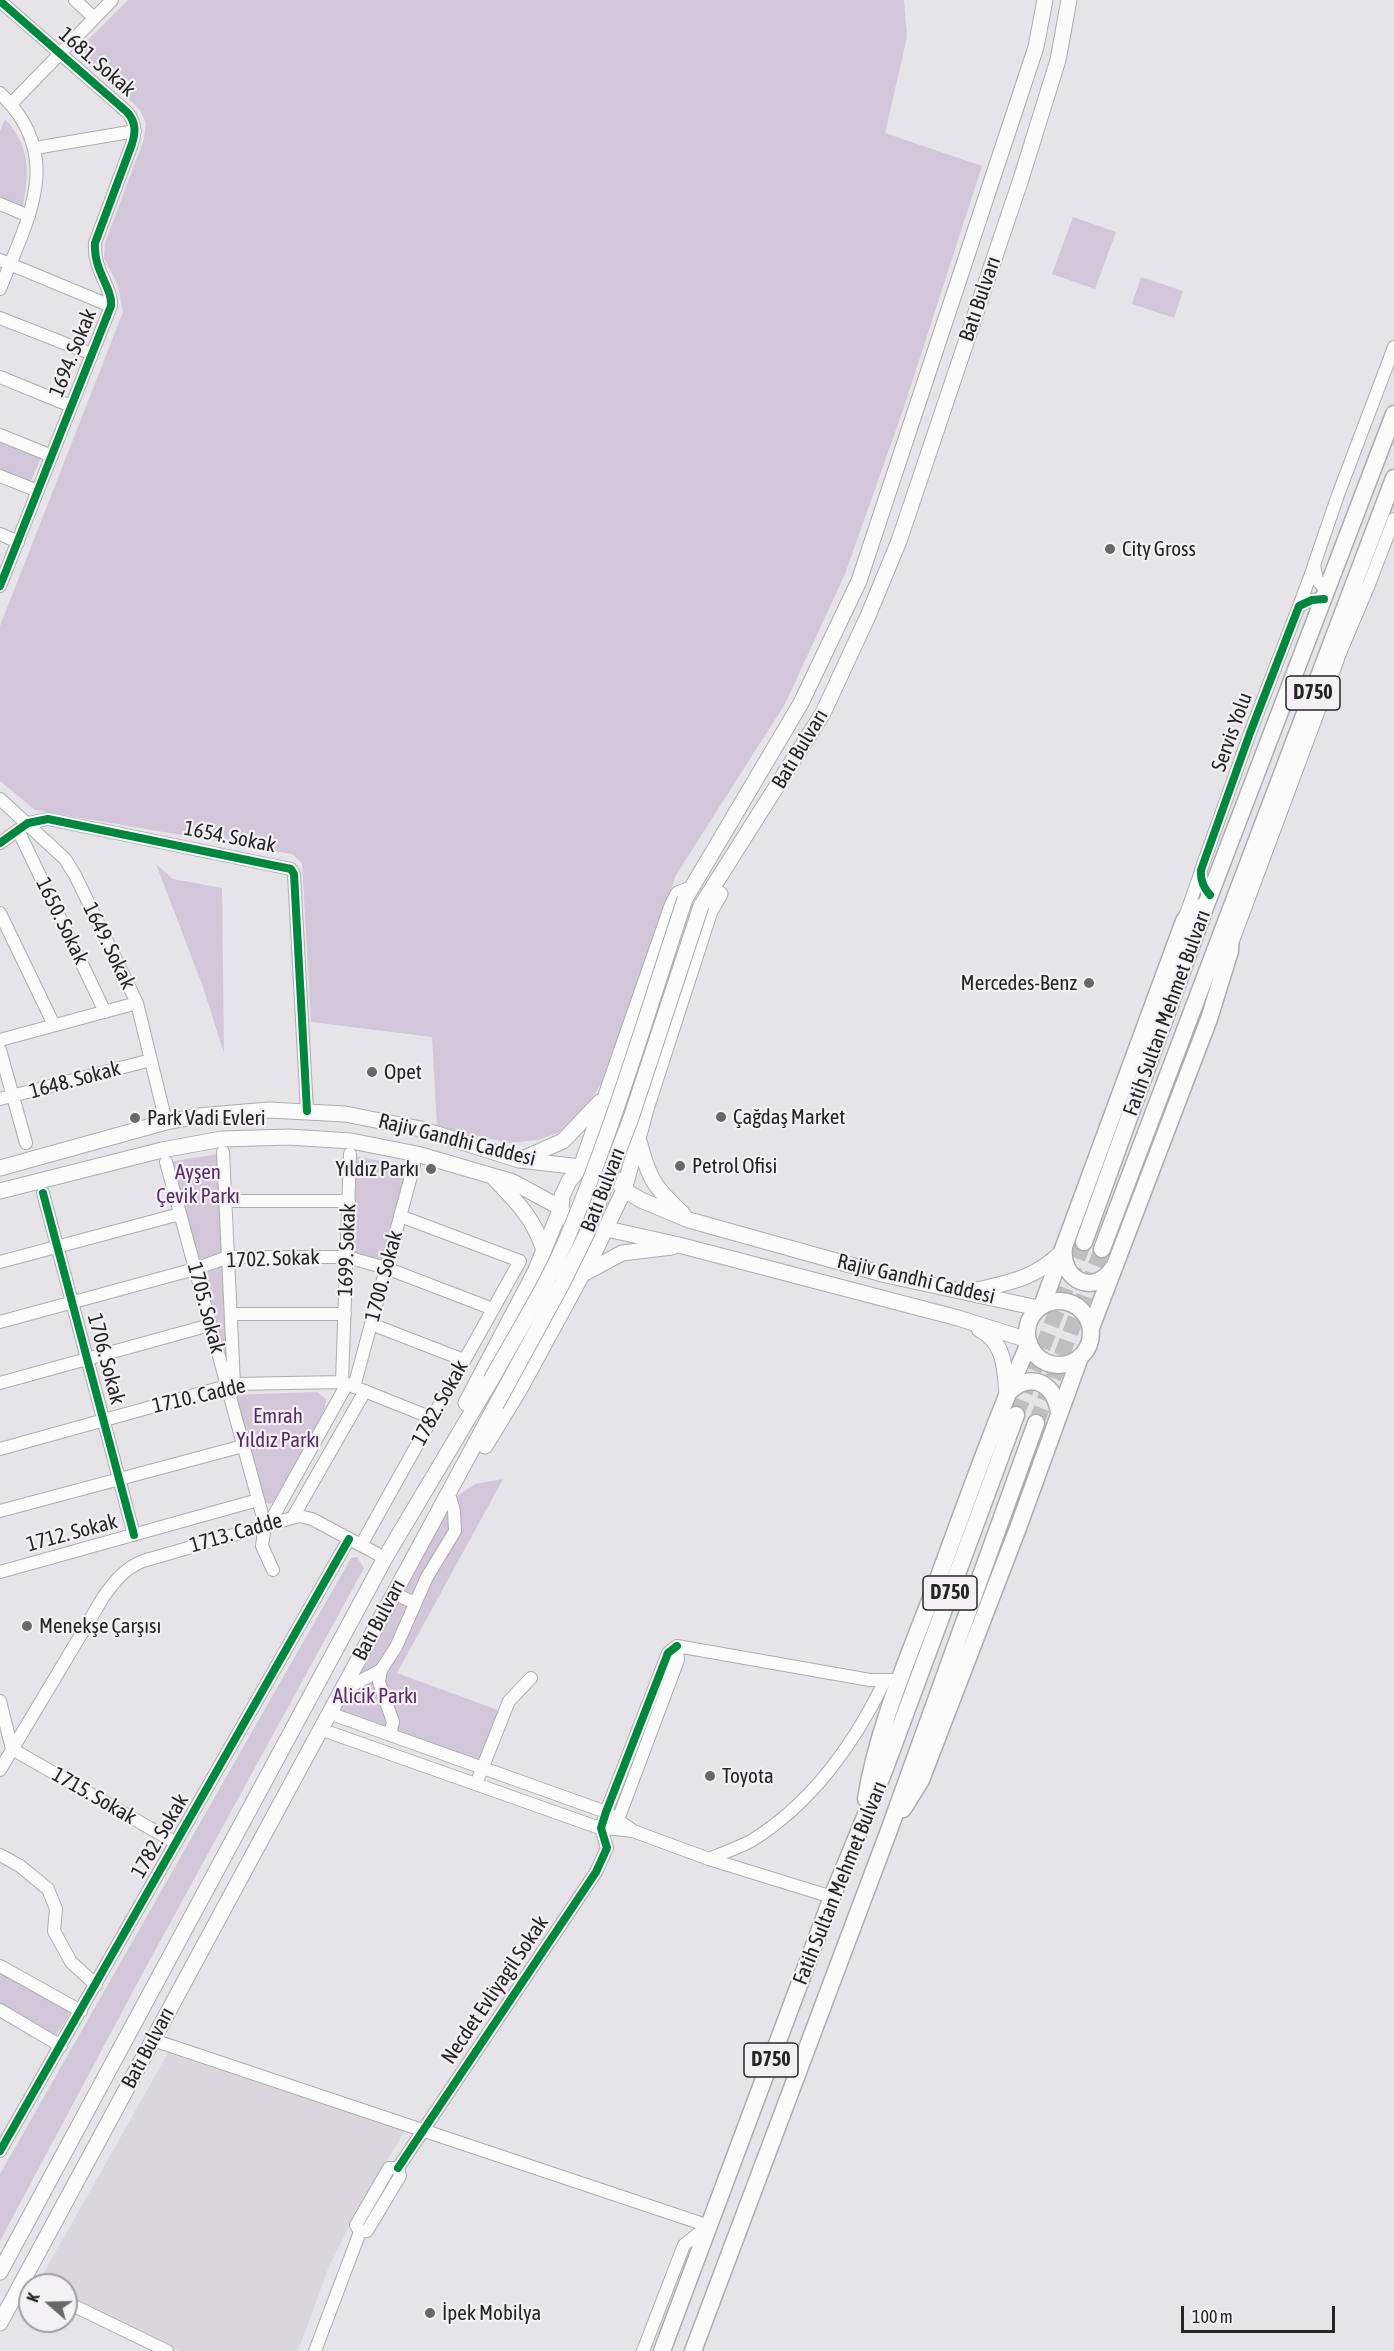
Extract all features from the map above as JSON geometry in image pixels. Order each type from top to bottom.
[{"type":"highway","name":"Fatih Sultan Mehmet Bulvarı","points":[[1084,1242],[1208,900],[1394,414]]},
{"type":"highway","name":"Fatih Sultan Mehmet Bulvarı","points":[[1102,1249],[1394,478]]},
{"type":"highway","points":[[1080,1357],[1063,1365],[1053,1365],[1037,1356],[1029,1342],[1027,1327],[1031,1317],[1040,1307],[1179,935],[1191,911],[1208,900]]},
{"type":"highway","points":[[1090,1328],[1209,1019],[1230,951],[1233,908]]},
{"type":"highway","points":[[1063,1245],[1064,1263],[1070,1275],[1080,1281],[1092,1283],[1102,1280],[1119,1257]]},
{"type":"highway","points":[[888,1833],[921,1780],[1018,1528],[1080,1357],[1090,1342],[1090,1328],[1085,1313],[1068,1302],[1058,1300],[1040,1307]]},
{"type":"highway","points":[[862,1824],[872,1764],[893,1680],[1029,1342]]},
{"type":"highway","points":[[1007,1395],[1020,1383],[1038,1382],[1052,1392],[1058,1403],[1059,1416]]},
{"type":"highway","name":"Fatih Sultan Mehmet Bulvarı","points":[[662,2351],[832,1897],[889,1760],[1016,1415]]},
{"type":"highway","name":"Fatih Sultan Mehmet Bulvarı","points":[[693,2351],[888,1833],[1036,1423]]},
{"type":"main road","name":"Batı Bulvarı","points":[[0,2272],[385,1558],[491,1380],[545,1283],[570,1232],[604,1141],[688,894],[801,703],[859,581],[1036,47],[1045,0]]},
{"type":"main road","name":"Batı Bulvarı","points":[[32,2273],[153,2040],[562,1284],[587,1233],[631,1118],[701,906],[823,713],[868,616],[894,552],[1058,60],[1069,0]]},
{"type":"main road","name":"Batı Bulvarı","points":[[435,1518],[442,1514],[502,1419],[607,1229],[624,1190],[646,1109],[710,911],[722,890],[720,874]]},
{"type":"main road","name":"Batı Bulvarı","points":[[431,1480],[433,1461],[520,1304],[561,1208],[562,1196],[568,1181],[581,1167],[672,906],[678,894],[688,894]]},
{"type":"main road","points":[[519,1160],[563,1141],[576,1130],[606,1095]]},
{"type":"main road","name":"Rajiv Gandhi Caddesi","points":[[0,1168],[166,1122],[231,1112],[307,1111],[380,1120],[421,1129],[519,1160],[581,1167],[606,1173],[615,1178],[624,1190],[661,1210],[689,1220],[886,1275],[1040,1307]]},
{"type":"main road","name":"Rajiv Gandhi Caddesi","points":[[0,1191],[185,1145],[222,1139],[321,1138],[381,1146],[513,1182],[561,1208],[567,1219],[582,1227],[607,1229],[679,1245],[958,1318],[1029,1342]]},
{"type":"main road","points":[[638,1138],[648,1174],[655,1187],[689,1220]]},
{"type":"main road","points":[[493,1177],[530,1216],[538,1230],[544,1250]]},
{"type":"main road","points":[[580,1277],[592,1267],[622,1252],[665,1249],[679,1245]]},
{"type":"main road","points":[[967,1292],[1034,1274],[1047,1266],[1063,1245]]},
{"type":"main road","points":[[958,1318],[985,1332],[998,1344],[1005,1362],[1007,1395]]},
{"type":"main road","name":"Batı Bulvarı","points":[[0,2323],[18,2296]]},
{"type":"street","points":[[75,0],[94,18]]},
{"type":"street","points":[[11,104],[112,0]]},
{"type":"street","name":"1681. Sokak","points":[[0,1],[129,115],[134,122],[135,131]]},
{"type":"street","points":[[0,93],[27,125],[35,148],[36,182],[29,216],[5,262],[0,289]]},
{"type":"street","points":[[35,148],[135,131]]},
{"type":"street","name":"1694. Sokak","points":[[0,586],[111,306],[110,296],[95,260],[95,243],[135,131]]},
{"type":"street","points":[[0,204],[29,216]]},
{"type":"street","points":[[5,262],[111,306]]},
{"type":"street","points":[[0,318],[92,354]]},
{"type":"street","points":[[1299,606],[1325,595],[1317,580],[1314,565],[1394,346]]},
{"type":"street","points":[[0,377],[71,406]]},
{"type":"street","points":[[0,435],[52,456]]},
{"type":"street","points":[[0,476],[38,491]]},
{"type":"street","points":[[1350,596],[1368,587],[1394,519]]},
{"type":"street","points":[[0,534],[18,542]]},
{"type":"street","name":"Servis Yolu","points":[[1179,935],[1250,733],[1314,565]]},
{"type":"street","name":"Fatih Sultan Mehmet Bulvarı","points":[[1230,951],[1338,659],[1368,587]]},
{"type":"street","points":[[1334,637],[1338,659]]},
{"type":"street","name":"1649. Sokak","points":[[0,799],[23,826],[70,866],[137,1003],[166,1122]]},
{"type":"street","name":"1654. Sokak","points":[[23,826],[48,819],[291,869],[294,874],[307,1111]]},
{"type":"street","points":[[0,843],[23,826]]},
{"type":"street","name":"1650. Sokak","points":[[23,826],[105,1012]]},
{"type":"street","points":[[1202,870],[1201,881],[1208,900]]},
{"type":"street","points":[[0,913],[54,1025]]},
{"type":"street","points":[[0,1040],[137,1003]]},
{"type":"street","points":[[0,1050],[26,1143]]},
{"type":"street","name":"1648. Sokak","points":[[0,1100],[151,1060]]},
{"type":"street","points":[[223,1152],[231,1314],[230,1384]]},
{"type":"street","name":"1699. Sokak","points":[[350,1154],[345,1314],[352,1386]]},
{"type":"street","name":"1705. Sokak","points":[[166,1161],[210,1325],[230,1384],[243,1446],[258,1500],[267,1524],[262,1546],[273,1570]]},
{"type":"street","name":"1700. Sokak","points":[[352,1386],[414,1165]]},
{"type":"street","name":"1706. Sokak","points":[[43,1193],[134,1535]]},
{"type":"street","points":[[225,1201],[349,1201]]},
{"type":"street","points":[[0,1262],[180,1214]]},
{"type":"street","name":"1782. Sokak","points":[[0,2151],[176,1844],[355,1542],[432,1418],[520,1261],[400,1216]]},
{"type":"street","name":"1702. Sokak","points":[[0,1322],[195,1269],[228,1257],[347,1257],[386,1268],[493,1309]]},
{"type":"street","points":[[231,1314],[345,1314]]},
{"type":"street","points":[[371,1324],[464,1360]]},
{"type":"street","points":[[0,1383],[210,1325]]},
{"type":"street","name":"1710. Cadde","points":[[0,1449],[230,1384],[352,1386],[432,1418]]},
{"type":"street","points":[[293,1516],[352,1386]]},
{"type":"street","points":[[267,1524],[352,1386]]},
{"type":"street","points":[[0,1511],[243,1446]]},
{"type":"street","name":"1712. Sokak","points":[[0,1572],[258,1500]]},
{"type":"street","points":[[390,1734],[393,1722],[379,1682],[381,1670],[396,1647],[427,1577],[455,1531],[451,1500]]},
{"type":"street","name":"1713. Cadde","points":[[0,1770],[104,1596],[119,1577],[132,1566],[293,1516],[312,1519],[385,1558]]},
{"type":"street","points":[[393,1593],[415,1603]]},
{"type":"street","points":[[607,1848],[601,1828],[606,1812],[668,1653],[677,1646],[870,1680],[893,1680]]},
{"type":"street","name":"Necdet Evliyagil Sokak","points":[[315,2351],[360,2232],[356,2225],[389,2168],[398,2168],[596,1872],[678,1660],[677,1646]]},
{"type":"street","points":[[341,1691],[381,1670]]},
{"type":"street","points":[[476,1784],[509,1701],[531,1678]]},
{"type":"street","points":[[709,1859],[750,1841],[796,1808],[835,1763],[893,1680]]},
{"type":"street","points":[[0,1701],[12,1749]]},
{"type":"street","points":[[329,1713],[606,1812],[616,1825]]},
{"type":"street","points":[[320,1729],[601,1828],[616,1825],[709,1859],[832,1897]]},
{"type":"street","name":"1715. Sokak","points":[[12,1749],[176,1844]]},
{"type":"street","points":[[0,1854],[20,1866],[48,1889],[56,1910],[54,1931],[71,1962],[96,1985]]},
{"type":"street","points":[[0,1966],[81,2011]]},
{"type":"street","points":[[0,2010],[61,2046]]},
{"type":"street","points":[[153,2040],[709,2226]]},
{"type":"street","points":[[643,2351],[684,2245],[709,2226]]},
{"type":"street","points":[[78,2308],[167,2351]]},
{"type":"shaded area","points":[[168,2053],[405,2131],[355,2214],[328,2269],[298,2351],[180,2351],[78,2300],[78,2273],[44,2273]]},
{"type":"green space","points":[[128,0],[904,0],[907,37],[885,133],[982,166],[904,407],[845,574],[785,704],[676,875],[603,1080],[583,1114],[558,1133],[538,1140],[509,1143],[437,1127],[432,1037],[311,1022],[302,863],[292,854],[35,810],[0,781],[0,626],[123,312],[118,286],[104,258],[105,243],[144,139],[146,123],[140,110],[78,50]]},
{"type":"green space","points":[[5,119],[20,140],[24,150],[27,171],[23,207],[0,197],[0,131]]},
{"type":"green space","points":[[1073,217],[1116,232],[1095,289],[1052,274]]},
{"type":"green space","points":[[1141,277],[1183,291],[1174,318],[1132,304]]},
{"type":"green space","points":[[0,438],[42,455],[30,483],[0,471]]},
{"type":"green space","points":[[156,864],[173,879],[222,888],[224,1053],[203,987]]},
{"type":"green space","name":"Ayşen Çevik Parkı","points":[[219,1154],[224,1256],[197,1266],[169,1162]]},
{"type":"green space","points":[[354,1156],[409,1166],[382,1260],[350,1251]]},
{"type":"green space","points":[[224,1262],[228,1373],[199,1271]]},
{"type":"green space","name":"Emrah Yıldız Parkı","points":[[317,1392],[326,1399],[325,1411],[273,1502],[269,1504],[264,1501],[234,1395]]},
{"type":"green space","name":"Alicik Parkı","points":[[503,1479],[397,1673],[503,1712],[482,1768],[329,1713],[451,1500],[475,1484]]},
{"type":"green space","points":[[357,1557],[364,1568],[139,1980],[0,2241],[0,2174],[351,1558]]},
{"type":"green space","points":[[0,1971],[71,2011],[56,2036],[0,2005]]},
{"type":"tunnel","points":[[1016,1415],[1084,1242]]},
{"type":"tunnel","points":[[1036,1423],[1102,1249]]},
{"type":"cycle path","points":[[0,1],[127,112],[134,123],[135,131],[95,243],[97,262],[109,292],[111,306],[0,586]]},
{"type":"cycle path","points":[[1210,895],[1202,883],[1201,870],[1250,733],[1299,606],[1312,600],[1324,599]]},
{"type":"cycle path","points":[[0,843],[28,823],[48,819],[291,869],[294,874],[307,1111]]},
{"type":"cycle path","points":[[43,1193],[134,1535]]},
{"type":"cycle path","points":[[0,2151],[349,1539]]},
{"type":"cycle path","points":[[398,2168],[596,1872],[607,1848],[601,1828],[606,1812],[668,1653],[677,1646]]},
{"type":"place","name":"City Gross","points":[[1110,549]]},
{"type":"place","name":"Mercedes-Benz","points":[[1089,983]]},
{"type":"place","name":"Opet","points":[[372,1072]]},
{"type":"place","name":"Çağdaş Market","points":[[721,1117]]},
{"type":"place","name":"Park Vadi Evleri","points":[[135,1118]]},
{"type":"place","name":"Petrol Ofisi","points":[[680,1166]]},
{"type":"place","name":"Yıldız Parkı","points":[[431,1169]]},
{"type":"place","name":"Menekşe Çarşısı","points":[[27,1626]]},
{"type":"place","name":"Toyota","points":[[710,1776]]},
{"type":"place","name":"İpek Mobilya","points":[[430,2313]]}]
